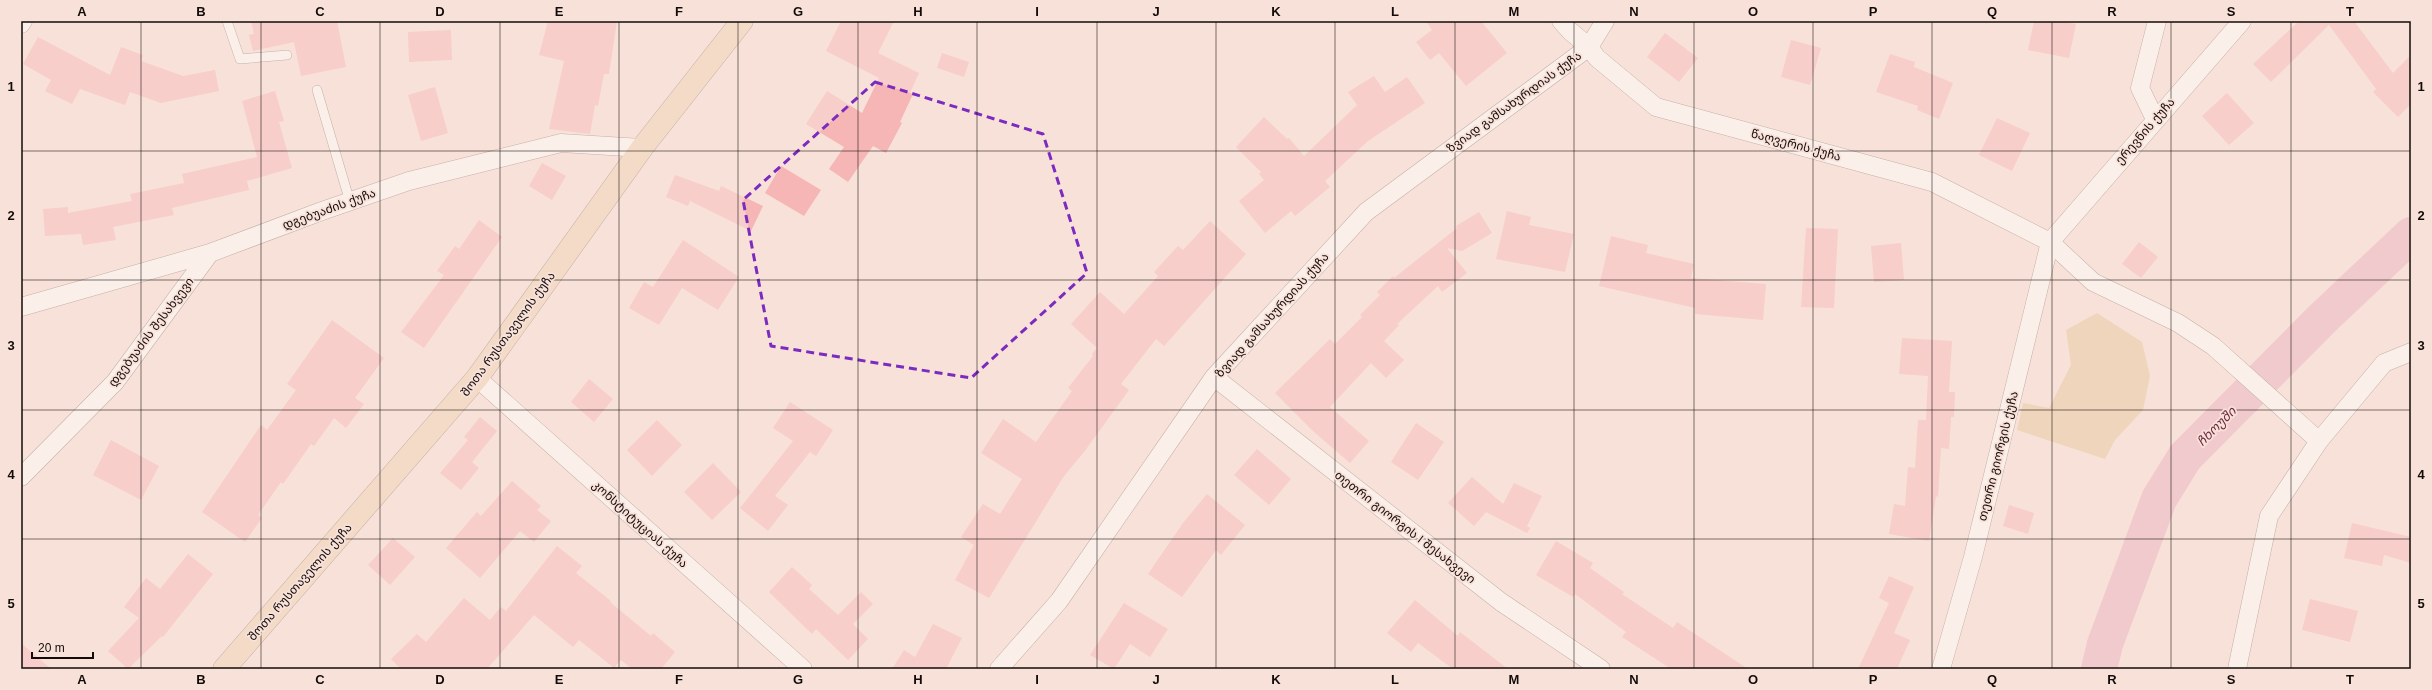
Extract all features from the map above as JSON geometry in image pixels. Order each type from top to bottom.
[{"type":"main road","name":"შოთა რუსთაველის ქუჩა","points":[[224,669],[478,378],[642,148],[742,21]]},
{"type":"street","name":"წაღვერის ქუჩა","points":[[1561,21],[1570,31],[1589,47],[1597,58],[1656,107],[1932,182],[2050,242],[2093,282],[2178,323],[2213,346],[2319,441]]},
{"type":"street","name":"ზვიად გამსახურდიას ქუჩა","points":[[999,669],[1060,601],[1214,377],[1366,212],[1589,47],[1605,21]]},
{"type":"street","points":[[2156,21],[2140,88],[2156,119]]},
{"type":"street","name":"ერევნის ქუჩა","points":[[2050,242],[2242,21]]},
{"type":"street","name":"დგებუაძის ქუჩა","points":[[21,307],[210,253],[409,181],[561,143],[642,148]]},
{"type":"street","name":"თეთრი გიორგის ქუჩა","points":[[1940,669],[1973,557],[2050,242]]},
{"type":"street","name":"დგებუაძის შესახვევი","points":[[21,476],[115,382],[210,253]]},
{"type":"street","points":[[2237,669],[2269,516],[2319,441],[2384,364],[2411,352]]},
{"type":"street","name":"თეთრი გიორგის I შესახვევი","points":[[1214,377],[1501,602],[1602,669]]},
{"type":"street","name":"კონსტიტუციას ქუჩა","points":[[478,378],[802,669]]},
{"type":"lane","points":[[227,21],[240,58],[287,55]]},
{"type":"lane","points":[[317,90],[350,202]]},
{"type":"highlighted area","points":[[875,82],[1043,134],[1087,273],[971,378],[771,346],[743,200]]},
{"type":"shaded area","points":[[2097,313],[2142,342],[2150,376],[2143,410],[2115,440],[2105,459],[2017,430],[2023,403],[2049,408],[2071,365],[2066,330]]},
{"type":"building","points":[[251,21],[337,21],[346,67],[301,76],[294,42],[253,51],[249,35],[254,34]]},
{"type":"building","points":[[548,21],[617,21],[609,74],[604,74],[598,106],[595,105],[590,134],[549,129],[564,61],[539,55]]},
{"type":"building","points":[[841,21],[894,21],[878,53],[919,73],[910,93],[913,94],[900,122],[902,123],[886,153],[873,146],[848,182],[829,169],[844,147],[806,124],[827,91],[862,113],[879,78],[826,51]]},
{"type":"building","points":[[1426,21],[1481,21],[1507,53],[1466,86],[1439,53],[1430,60],[1416,42],[1432,30]]},
{"type":"building","points":[[2034,21],[2058,21],[2076,24],[2069,58],[2028,50]]},
{"type":"building","points":[[2299,21],[2354,21],[2393,73],[2411,55],[2411,104],[2398,117],[2373,92],[2376,89],[2329,25],[2271,82],[2253,64]]},
{"type":"building","points":[[451,30],[452,60],[409,62],[408,32]]},
{"type":"building","points":[[1665,33],[1698,58],[1679,82],[1647,57]]},
{"type":"building","points":[[38,37],[110,75],[121,47],[143,55],[141,61],[183,76],[215,70],[219,91],[161,103],[130,92],[125,105],[80,89],[72,104],[45,91],[51,80],[23,64]]},
{"type":"building","points":[[1791,40],[1821,48],[1810,85],[1781,77]]},
{"type":"building","points":[[942,53],[969,62],[964,77],[937,68]]},
{"type":"building","points":[[1890,54],[1915,62],[1914,67],[1953,83],[1939,119],[1917,110],[1918,106],[1876,92]]},
{"type":"building","points":[[1374,76],[1385,92],[1407,77],[1425,103],[1368,141],[1325,181],[1330,187],[1295,216],[1291,211],[1265,233],[1239,201],[1264,180],[1259,174],[1261,172],[1236,147],[1264,117],[1287,139],[1289,138],[1304,156],[1357,105],[1348,92]]},
{"type":"building","points":[[435,87],[448,133],[421,141],[408,95]]},
{"type":"building","points":[[275,91],[284,121],[279,122],[292,168],[247,181],[249,190],[172,208],[174,215],[113,227],[116,240],[83,245],[81,234],[45,236],[43,209],[68,207],[68,213],[132,201],[130,194],[184,183],[182,174],[257,157],[242,101]]},
{"type":"building","points":[[2227,93],[2254,123],[2229,145],[2202,116]]},
{"type":"building","points":[[1997,118],[2030,133],[2012,171],[1979,155]]},
{"type":"building","points":[[542,163],[566,176],[552,200],[529,186]]},
{"type":"building","points":[[781,166],[821,190],[804,216],[765,193]]},
{"type":"building","points":[[675,175],[719,191],[721,186],[763,206],[751,231],[690,201],[688,206],[666,197]]},
{"type":"building","points":[[1507,211],[1531,217],[1529,225],[1574,234],[1565,272],[1496,259]]},
{"type":"building","points":[[1479,212],[1492,233],[1462,251],[1447,248],[1467,273],[1442,292],[1438,286],[1397,324],[1399,325],[1384,341],[1404,360],[1386,378],[1371,363],[1330,407],[1369,441],[1350,463],[1314,432],[1275,393],[1330,339],[1335,344],[1362,317],[1360,315],[1380,295],[1377,292],[1393,276],[1394,278],[1457,228],[1456,226]]},
{"type":"building","points":[[479,220],[502,237],[424,348],[401,332],[444,275],[437,271],[455,246],[459,249]]},
{"type":"building","points":[[1210,221],[1246,254],[1164,346],[1156,339],[1121,384],[1129,390],[1084,452],[1064,476],[989,598],[955,580],[974,545],[961,537],[983,504],[1000,514],[1022,479],[981,453],[1003,419],[1036,442],[1072,391],[1068,388],[1093,356],[1092,354],[1097,348],[1071,324],[1100,292],[1124,314],[1158,276],[1154,272],[1178,246],[1183,250]]},
{"type":"building","points":[[1806,228],[1838,229],[1834,308],[1801,307]]},
{"type":"building","points":[[1611,236],[1648,245],[1646,253],[1694,264],[1691,278],[1766,284],[1763,320],[1695,314],[1695,308],[1599,286]]},
{"type":"building","points":[[683,240],[739,277],[718,310],[682,288],[659,325],[629,308],[644,282],[653,287]]},
{"type":"building","points":[[2139,242],[2158,257],[2141,278],[2122,264]]},
{"type":"building","points":[[1901,243],[1904,280],[1874,282],[1871,246]]},
{"type":"building","points":[[332,320],[384,358],[355,398],[364,404],[346,428],[334,418],[314,446],[311,444],[283,484],[281,482],[258,515],[262,518],[245,542],[202,512],[261,425],[267,430],[296,390],[287,384]]},
{"type":"building","points":[[1902,338],[1952,341],[1949,392],[1955,392],[1954,417],[1951,417],[1949,449],[1941,448],[1938,497],[1936,496],[1929,541],[1889,534],[1894,504],[1905,506],[1908,467],[1915,468],[1918,420],[1926,420],[1928,376],[1899,374]]},
{"type":"building","points":[[589,379],[613,399],[594,422],[571,402]]},
{"type":"building","points":[[790,402],[833,430],[816,456],[810,452],[775,496],[788,505],[768,531],[740,508],[793,441],[773,428]]},
{"type":"building","points":[[480,417],[497,431],[472,462],[479,468],[461,490],[440,473],[468,440],[464,437]]},
{"type":"building","points":[[657,420],[682,445],[652,476],[627,450]]},
{"type":"building","points":[[1416,423],[1444,442],[1418,480],[1391,462]]},
{"type":"building","points":[[111,440],[159,466],[141,500],[93,475]]},
{"type":"building","points":[[1257,449],[1291,479],[1269,505],[1234,475]]},
{"type":"building","points":[[713,463],[741,492],[712,520],[684,492]]},
{"type":"building","points":[[1472,477],[1503,504],[1514,483],[1542,496],[1527,526],[1530,528],[1527,533],[1486,512],[1474,526],[1448,503]]},
{"type":"building","points":[[512,481],[541,506],[537,510],[551,521],[534,542],[520,531],[480,578],[446,548],[477,512],[481,516]]},
{"type":"building","points":[[1207,494],[1245,525],[1221,555],[1216,550],[1182,597],[1148,574],[1183,523]]},
{"type":"building","points":[[2009,505],[2034,513],[2028,534],[2003,526]]},
{"type":"building","points":[[2352,523],[2411,537],[2411,563],[2384,555],[2382,566],[2344,558]]},
{"type":"building","points":[[393,538],[415,557],[390,585],[368,565]]},
{"type":"building","points":[[1556,541],[1593,563],[1590,568],[1624,592],[1622,594],[1673,628],[1677,622],[1748,669],[1671,669],[1622,637],[1626,632],[1575,594],[1573,597],[1536,575]]},
{"type":"building","points":[[557,546],[582,566],[576,573],[651,636],[653,633],[675,652],[661,669],[632,669],[621,660],[614,668],[579,640],[573,647],[534,615],[487,669],[401,669],[391,659],[417,634],[426,642],[464,598],[490,620],[501,607],[506,611]]},
{"type":"building","points":[[188,554],[213,574],[163,637],[162,636],[128,669],[108,651],[139,618],[124,607],[146,578],[160,589]]},
{"type":"building","points":[[792,567],[812,585],[809,589],[838,615],[861,592],[873,604],[853,624],[868,639],[848,660],[816,629],[812,634],[769,592]]},
{"type":"building","points":[[1889,576],[1914,587],[1894,633],[1910,640],[1897,669],[1858,669],[1889,603],[1879,598]]},
{"type":"building","points":[[2310,599],[2358,611],[2350,642],[2302,630]]},
{"type":"building","points":[[1415,600],[1458,636],[1460,632],[1508,669],[1453,669],[1418,643],[1411,652],[1387,633]]},
{"type":"building","points":[[1124,603],[1168,629],[1150,657],[1130,644],[1114,669],[1090,655]]},
{"type":"building","points":[[933,624],[962,638],[946,669],[892,669],[904,650],[915,657]]},
{"type":"building","points":[[21,643],[51,669],[21,669]]},
{"type":"waterway","name":"ჩხოუში","points":[[2099,669],[2105,644],[2159,499],[2185,457],[2323,318],[2411,235]]}]
